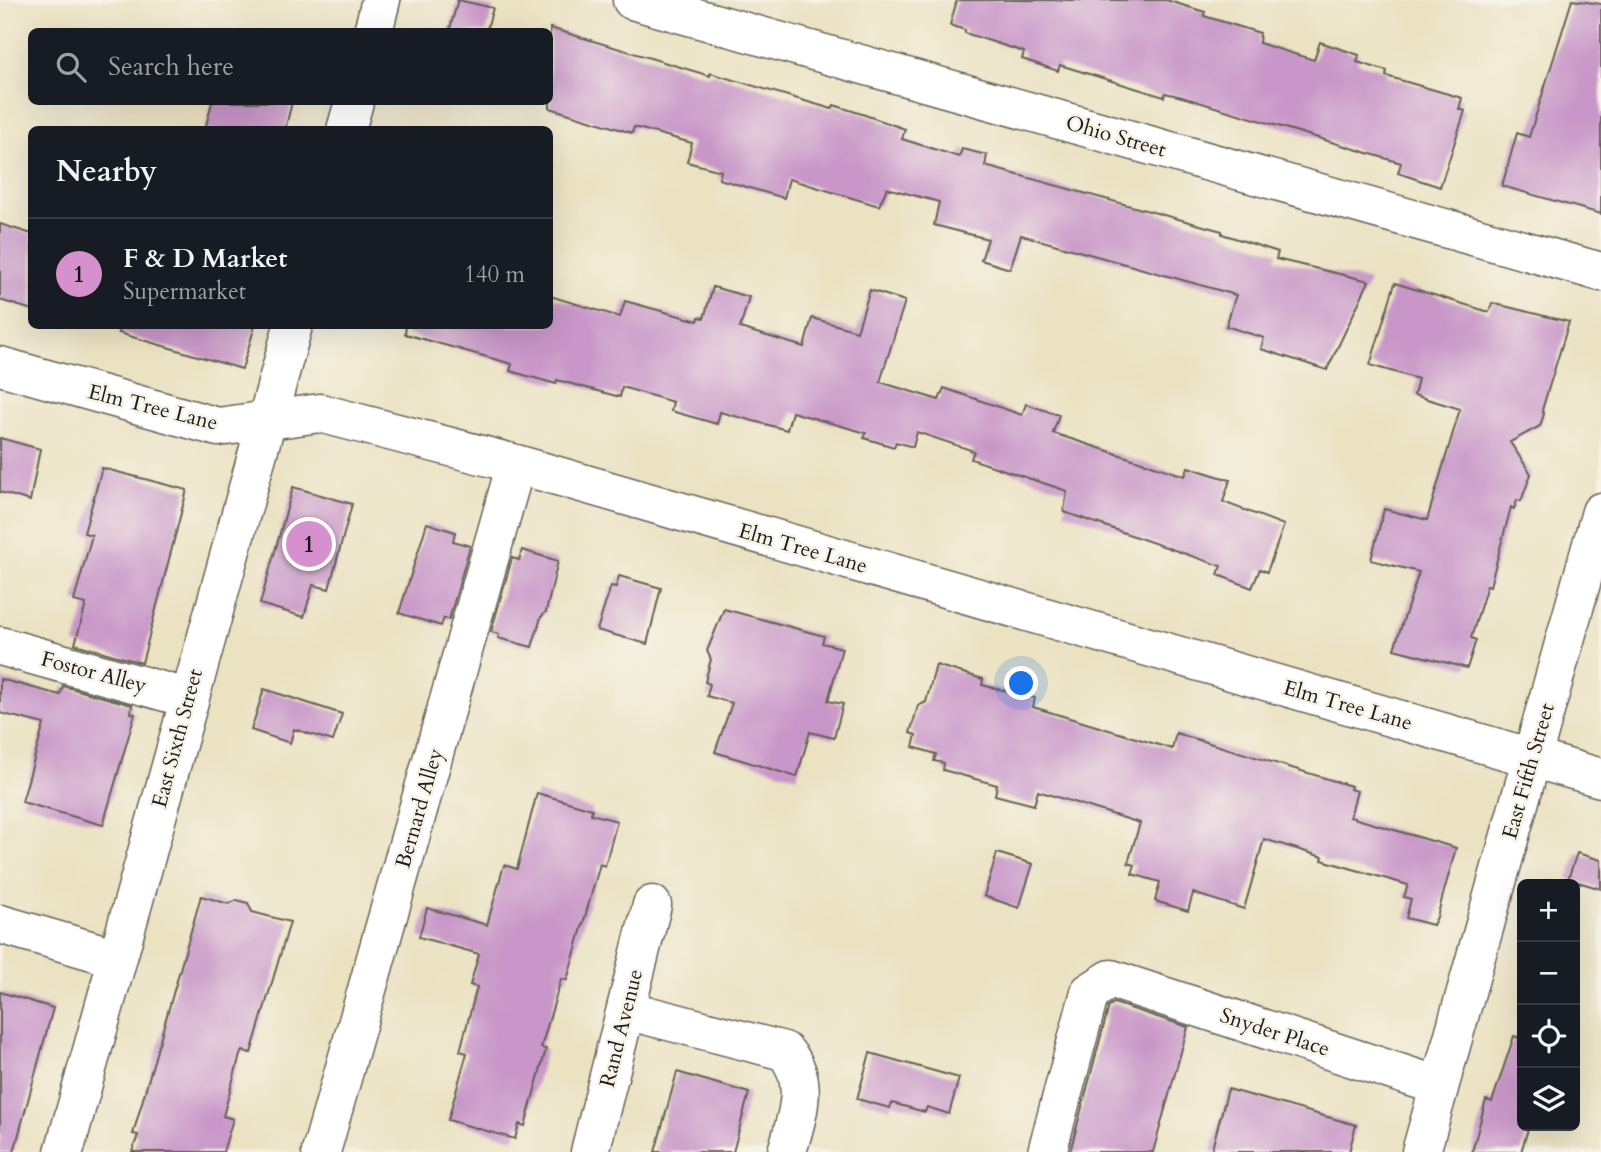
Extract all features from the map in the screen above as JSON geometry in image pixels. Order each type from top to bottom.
[{"type":"street","points":[[374,28],[381,0]]},
{"type":"street","name":"Ohio Street","points":[[632,0],[1601,272]]},
{"type":"street","points":[[347,126],[353,105]]},
{"type":"street","name":"East Sixth Street","points":[[64,1152],[187,698],[292,329]]},
{"type":"street","name":"Elm Tree Lane","points":[[0,366],[218,427],[320,413],[516,464],[1601,778]]},
{"type":"street","name":"Bernard Alley","points":[[321,1152],[516,464]]},
{"type":"street","name":"East Fifth Street","points":[[1421,1152],[1601,512]]},
{"type":"street","name":"Fostor Alley","points":[[0,646],[187,698]]},
{"type":"street","name":"Rand Avenue","points":[[590,1152],[652,905]]},
{"type":"street","points":[[0,924],[117,958]]},
{"type":"street","name":"Snyder Place","points":[[1047,1152],[1090,992],[1111,979],[1439,1086]]},
{"type":"street","points":[[626,1010],[784,1051],[792,1059],[800,1085],[800,1104],[787,1152]]},
{"type":"building","points":[[458,0],[493,8],[487,28],[450,28]]},
{"type":"building","points":[[957,0],[1166,0],[1205,12],[1204,16],[1260,33],[1259,43],[1314,60],[1320,42],[1359,55],[1357,62],[1387,71],[1386,76],[1462,98],[1459,109],[1465,111],[1440,187],[1398,173],[1401,163],[1182,97],[1165,93],[1164,97],[1060,65],[1058,71],[1022,59],[1024,52],[965,33],[965,30],[950,25]]},
{"type":"building","points":[[1572,0],[1601,4],[1601,214],[1502,186],[1517,133],[1529,137]]},
{"type":"building","points":[[553,29],[710,76],[710,73],[832,109],[834,105],[905,129],[902,139],[959,157],[962,149],[987,155],[985,166],[1222,231],[1222,234],[1278,252],[1276,259],[1369,281],[1327,370],[1261,349],[1264,338],[1226,326],[1236,295],[1021,235],[1010,269],[981,260],[988,239],[934,225],[939,202],[887,188],[879,206],[789,179],[784,198],[719,179],[721,171],[687,162],[692,143],[634,127],[632,133],[550,108],[550,105],[553,105]]},
{"type":"building","points":[[211,105],[291,105],[286,126],[206,126]]},
{"type":"building","points":[[0,224],[28,233],[28,309],[0,300]]},
{"type":"building","points":[[1395,283],[1489,312],[1492,303],[1569,322],[1542,410],[1544,414],[1540,426],[1510,442],[1531,474],[1521,501],[1517,500],[1514,509],[1511,507],[1490,586],[1487,585],[1471,638],[1476,640],[1467,668],[1394,649],[1419,572],[1371,560],[1384,509],[1427,520],[1460,409],[1414,395],[1418,379],[1370,365]]},
{"type":"building","points":[[713,287],[749,297],[740,328],[804,347],[812,318],[857,331],[870,290],[905,301],[880,382],[939,400],[944,388],[1022,415],[1026,404],[1059,415],[1053,433],[1185,476],[1188,467],[1230,480],[1223,502],[1284,525],[1267,572],[1260,569],[1252,588],[1218,575],[1221,566],[1064,512],[1067,491],[971,459],[974,451],[917,432],[913,447],[896,442],[894,447],[864,438],[866,433],[792,412],[787,430],[720,412],[717,424],[671,411],[673,402],[622,387],[620,397],[557,380],[556,384],[510,371],[512,364],[405,334],[406,329],[553,329],[553,297],[620,317],[625,301],[698,321],[699,317],[704,318]]},
{"type":"building","points":[[120,329],[254,329],[242,369],[119,333]]},
{"type":"building","points":[[0,438],[40,449],[30,501],[0,492]]},
{"type":"building","points":[[102,468],[187,490],[142,663],[75,644],[86,604],[74,601],[92,535],[84,533]]},
{"type":"building","points":[[293,487],[352,504],[329,589],[313,585],[304,617],[260,604]]},
{"type":"building","points":[[427,523],[455,532],[453,541],[470,546],[449,620],[444,618],[441,626],[399,613]]},
{"type":"building","points":[[522,550],[558,561],[546,612],[541,617],[532,647],[498,638],[499,634],[491,632],[512,558],[519,560]]},
{"type":"building","points":[[619,576],[661,588],[647,644],[597,630],[611,586],[616,587]]},
{"type":"building","points":[[724,609],[824,636],[822,643],[842,648],[828,701],[843,704],[834,738],[810,732],[797,777],[715,752],[732,703],[707,696],[710,684],[705,682],[711,659],[707,651]]},
{"type":"building","points":[[936,665],[983,679],[982,685],[1035,698],[1033,707],[1172,749],[1176,733],[1351,786],[1350,789],[1357,791],[1350,817],[1456,848],[1433,925],[1406,918],[1411,899],[1404,897],[1408,885],[1322,860],[1323,857],[1264,839],[1244,909],[1193,893],[1188,911],[1155,901],[1160,882],[1132,874],[1135,865],[1128,863],[1140,823],[1038,791],[1034,805],[995,795],[997,785],[943,770],[944,763],[934,761],[936,754],[913,747],[916,735],[910,733],[918,706],[926,702]]},
{"type":"building","points":[[0,679],[60,695],[63,686],[132,705],[131,713],[135,714],[103,825],[22,802],[44,724],[0,713]]},
{"type":"building","points":[[264,689],[342,714],[333,741],[294,729],[290,743],[251,730]]},
{"type":"building","points":[[537,793],[592,809],[591,814],[617,821],[605,866],[600,864],[567,980],[561,979],[541,1048],[546,1049],[525,1126],[519,1124],[515,1139],[448,1120],[467,1053],[460,1051],[477,987],[470,985],[479,954],[419,937],[427,908],[487,925],[504,865],[517,869]]},
{"type":"building","points":[[997,853],[1033,864],[1019,908],[984,896]]},
{"type":"building","points":[[1577,853],[1601,860],[1601,889],[1580,883],[1580,879],[1568,879]]},
{"type":"building","points":[[201,896],[229,904],[237,900],[248,903],[252,912],[290,922],[251,1053],[242,1051],[240,1055],[223,1116],[233,1119],[223,1152],[132,1152],[138,1135],[133,1134]]},
{"type":"building","points":[[0,992],[53,1008],[14,1152],[0,1152]]},
{"type":"building","points":[[1114,1003],[1188,1027],[1153,1152],[1070,1152],[1109,1006]]},
{"type":"building","points":[[1514,1036],[1517,1037],[1517,1131],[1527,1131],[1521,1152],[1472,1152],[1486,1100],[1492,1102]]},
{"type":"building","points":[[870,1053],[959,1078],[949,1114],[927,1107],[925,1112],[892,1103],[890,1108],[857,1099]]},
{"type":"building","points":[[677,1072],[749,1093],[733,1152],[655,1152]]},
{"type":"building","points":[[1228,1089],[1356,1125],[1349,1152],[1211,1152]]},
{"type":"place","name":"F & D Market","points":[[309,544]]}]
